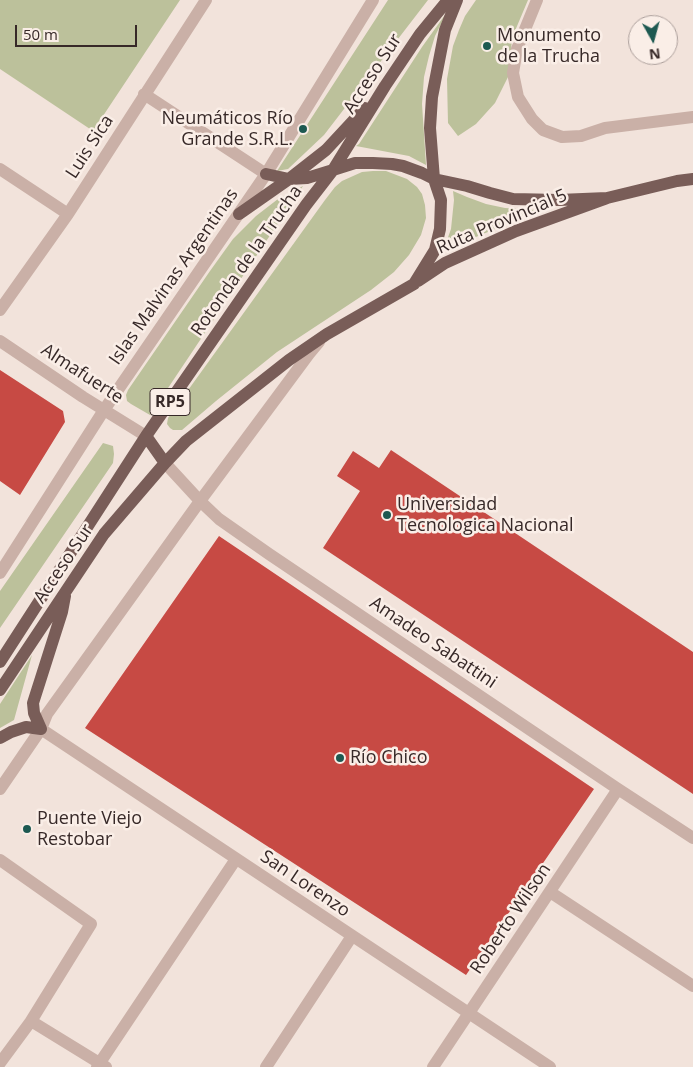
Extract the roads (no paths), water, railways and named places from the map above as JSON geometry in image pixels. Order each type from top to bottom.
[{"type":"main road","name":"Acceso Sur","points":[[333,170],[420,34],[448,0]]},
{"type":"main road","points":[[434,179],[430,128],[432,97],[445,30],[457,0]]},
{"type":"main road","points":[[239,214],[326,150],[385,86]]},
{"type":"main road","name":"RP5","points":[[146,436],[165,463],[193,435],[263,379],[327,334],[414,284],[435,250],[440,229],[441,200],[434,179],[409,168],[392,164],[355,164],[333,170]]},
{"type":"main road","points":[[266,174],[289,179],[307,178],[333,170]]},
{"type":"main road","name":"Rotonda de la Trucha","points":[[146,436],[306,205],[333,170]]},
{"type":"main road","name":"Ruta Provincial 5","points":[[434,179],[513,199],[607,198]]},
{"type":"main road","name":"Ruta Provincial 5","points":[[414,284],[445,264],[516,231],[607,198],[693,179]]},
{"type":"main road","name":"Acceso Sur","points":[[0,662],[146,436]]},
{"type":"main road","name":"Acceso Sur","points":[[0,690],[104,534],[165,463]]},
{"type":"main road","points":[[41,730],[34,713],[33,703],[62,612],[66,591]]},
{"type":"main road","points":[[0,738],[26,727],[41,730]]},
{"type":"street","name":"Luis Sica","points":[[0,310],[68,214],[206,0]]},
{"type":"street","name":"Islas Malvinas Argentinas","points":[[0,573],[104,410],[266,174],[373,0]]},
{"type":"street","points":[[537,0],[517,50],[514,73],[518,97],[532,119],[543,130],[562,137],[582,136],[606,128],[693,117]]},
{"type":"street","points":[[144,94],[266,174]]},
{"type":"street","points":[[0,169],[68,214]]},
{"type":"street","points":[[0,789],[41,730],[47,714],[200,501],[309,354],[327,334]]},
{"type":"street","name":"Almafuerte","points":[[0,341],[146,436]]},
{"type":"street","name":"Amadeo Sabattini","points":[[165,463],[219,519],[693,838]]},
{"type":"street","name":"San Lorenzo","points":[[41,730],[550,1067]]},
{"type":"street","name":"Roberto Wilson","points":[[433,1067],[618,789]]},
{"type":"street","points":[[31,1021],[101,1066],[236,859]]},
{"type":"street","points":[[0,860],[91,924],[31,1021],[0,1063]]},
{"type":"street","points":[[550,892],[693,986]]},
{"type":"street","points":[[266,1067],[352,936]]},
{"type":"place","name":"Monumento de la Trucha","points":[[487,46]]},
{"type":"place","name":"Neumáticos Río Grande S.R.L.","points":[[303,129]]},
{"type":"place","name":"Universidad Tecnologica Nacional","points":[[387,515]]},
{"type":"place","name":"Río Chico","points":[[340,758]]},
{"type":"place","name":"Puente Viejo Restobar","points":[[27,829]]}]
